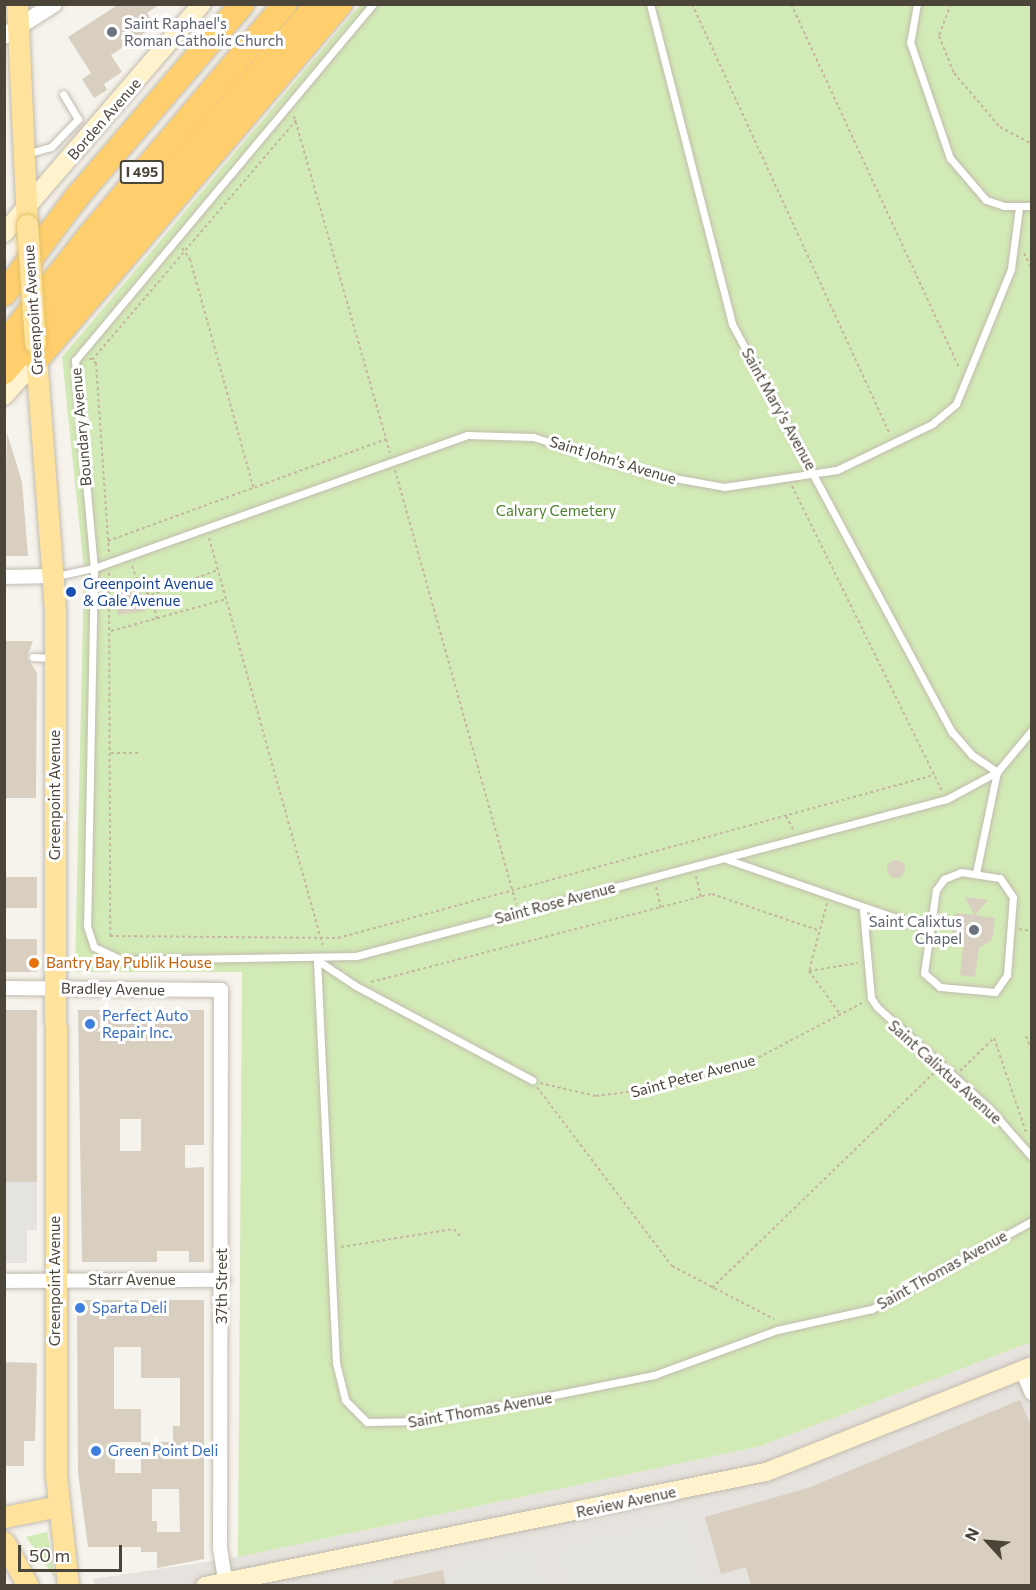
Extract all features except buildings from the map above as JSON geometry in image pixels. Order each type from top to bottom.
[{"type":"highway","name":"I 495","points":[[4,294],[76,198],[242,4]]},
{"type":"highway","name":"I 495","points":[[4,344],[82,244],[285,4]]},
{"type":"highway","points":[[4,372],[317,4]]},
{"type":"highway","points":[[36,351],[340,4]]},
{"type":"highway","points":[[4,270],[76,198]]},
{"type":"main road","name":"Greenpoint Avenue","points":[[17,4],[10,32],[24,155],[53,576],[56,988],[55,1281],[59,1506],[68,1586]]},
{"type":"main road","name":"Borden Avenue","points":[[4,233],[27,217],[202,4]]},
{"type":"main road","points":[[4,396],[36,351]]},
{"type":"main road","name":"Review Avenue","points":[[205,1586],[766,1472],[1027,1368]]},
{"type":"main road","points":[[4,1517],[59,1506]]},
{"type":"main road","points":[[6,1549],[27,1586]]},
{"type":"street","points":[[10,32],[54,4]]},
{"type":"street","points":[[4,577],[53,576]]},
{"type":"street","name":"Bradley Avenue","points":[[4,988],[221,990]]},
{"type":"street","name":"37th Street","points":[[221,990],[223,1280],[220,1548],[225,1581]]},
{"type":"street","name":"Starr Avenue","points":[[4,1281],[223,1280]]},
{"type":"street","points":[[1027,1368],[1032,1393]]},
{"type":"lane","name":"Boundary Avenue","points":[[102,953],[91,941],[87,926],[94,568],[74,376],[79,352],[373,4]]},
{"type":"lane","name":"Saint Mary's Avenue","points":[[650,4],[726,309],[952,732],[972,755],[997,772]]},
{"type":"lane","points":[[916,4],[910,42],[944,147],[981,196],[1019,207],[1032,206]]},
{"type":"lane","points":[[24,155],[51,147],[78,119],[63,94]]},
{"type":"lane","name":"Saint John's Avenue","points":[[53,576],[109,563],[392,459],[460,437],[515,435],[567,445],[693,483],[738,487],[837,470],[894,443],[951,411],[968,383],[1016,248],[1019,207]]},
{"type":"lane","points":[[33,657],[55,659]]},
{"type":"lane","points":[[976,873],[997,772],[1032,730]]},
{"type":"lane","name":"Saint Rose Avenue","points":[[102,953],[123,960],[327,960],[947,800],[997,772]]},
{"type":"lane","points":[[726,858],[863,910],[928,929]]},
{"type":"lane","points":[[955,873],[976,873],[1004,881],[1014,897],[1003,985],[984,993],[934,985],[924,973],[928,929],[936,891],[944,879],[955,873]]},
{"type":"lane","points":[[863,910],[871,998]]},
{"type":"lane","points":[[317,960],[356,986],[532,1080]]},
{"type":"lane","name":"Saint Thomas Avenue","points":[[317,960],[328,1249],[340,1387],[352,1411],[375,1424],[424,1421],[625,1383],[790,1327],[885,1303],[1032,1221]]},
{"type":"lane","name":"Saint Calixtus Avenue","points":[[871,998],[889,1023],[954,1077],[1032,1156]]},
{"type":"path","points":[[692,4],[894,443]]},
{"type":"path","points":[[791,4],[968,383]]},
{"type":"path","points":[[951,4],[939,36],[954,73],[1000,127],[1032,144]]},
{"type":"path","points":[[287,106],[296,120],[513,892]]},
{"type":"path","points":[[92,360],[296,120]]},
{"type":"path","points":[[174,240],[186,252],[254,489]]},
{"type":"path","points":[[1016,248],[1022,249],[1032,269]]},
{"type":"path","points":[[79,352],[96,363],[108,541],[111,631],[111,936],[321,939],[513,892],[934,775]]},
{"type":"path","points":[[108,541],[386,439]]},
{"type":"path","points":[[789,478],[947,800]]},
{"type":"path","points":[[206,528],[327,960]]},
{"type":"path","points":[[128,556],[141,590],[151,595],[218,570]]},
{"type":"path","points":[[151,595],[157,619]]},
{"type":"path","points":[[111,631],[226,599]]},
{"type":"path","points":[[111,753],[139,753]]},
{"type":"path","points":[[786,816],[796,840]]},
{"type":"path","points":[[693,867],[701,897]]},
{"type":"path","points":[[653,877],[661,908]]},
{"type":"path","points":[[356,986],[701,897],[725,895],[820,931]]},
{"type":"path","points":[[809,971],[829,898]]},
{"type":"path","points":[[809,971],[869,961]]},
{"type":"path","points":[[809,971],[841,1016]]},
{"type":"path","name":"Saint Peter Avenue","points":[[532,1080],[583,1095],[650,1089],[748,1063],[841,1016],[871,998]]},
{"type":"path","points":[[1026,1036],[1032,1052]]},
{"type":"path","points":[[954,1077],[994,1038],[1029,1135],[1016,1139]]},
{"type":"path","points":[[712,1288],[941,1067]]},
{"type":"path","points":[[532,1080],[672,1266],[790,1327]]},
{"type":"path","points":[[328,1249],[454,1229],[460,1236]]},
{"type":"shaded area","points":[[5,1182],[37,1182],[37,1230],[27,1230],[27,1263],[5,1263]]},
{"type":"shaded area","points":[[1031,1342],[1031,1585],[95,1586],[93,1579],[238,1557],[761,1446]]},
{"type":"shaded area","points":[[686,1516],[707,1585],[568,1585],[558,1562],[562,1544]]},
{"type":"shaded area","points":[[532,1546],[546,1585],[446,1585],[444,1572],[460,1568],[458,1561]]},
{"type":"shaded area","points":[[386,1574],[385,1585],[316,1585]]},
{"type":"green space","name":"Calvary Cemetery","points":[[360,5],[1031,5],[1031,1342],[761,1446],[238,1557],[242,972],[75,972],[84,570],[62,357]]},
{"type":"green space","points":[[47,1532],[55,1578],[26,1537]]},
{"type":"place","name":"Saint Raphael's Roman Catholic Church","points":[[112,32]]},
{"type":"place","name":"Greenpoint Avenue & Gale Avenue","points":[[71,592]]},
{"type":"place","name":"Saint Calixtus Chapel","points":[[974,930]]},
{"type":"place","name":"Bantry Bay Publik House","points":[[34,963]]},
{"type":"place","name":"Perfect Auto Repair Inc.","points":[[90,1024]]},
{"type":"place","name":"Sparta Deli","points":[[80,1308]]},
{"type":"place","name":"Green Point Deli","points":[[96,1451]]}]
